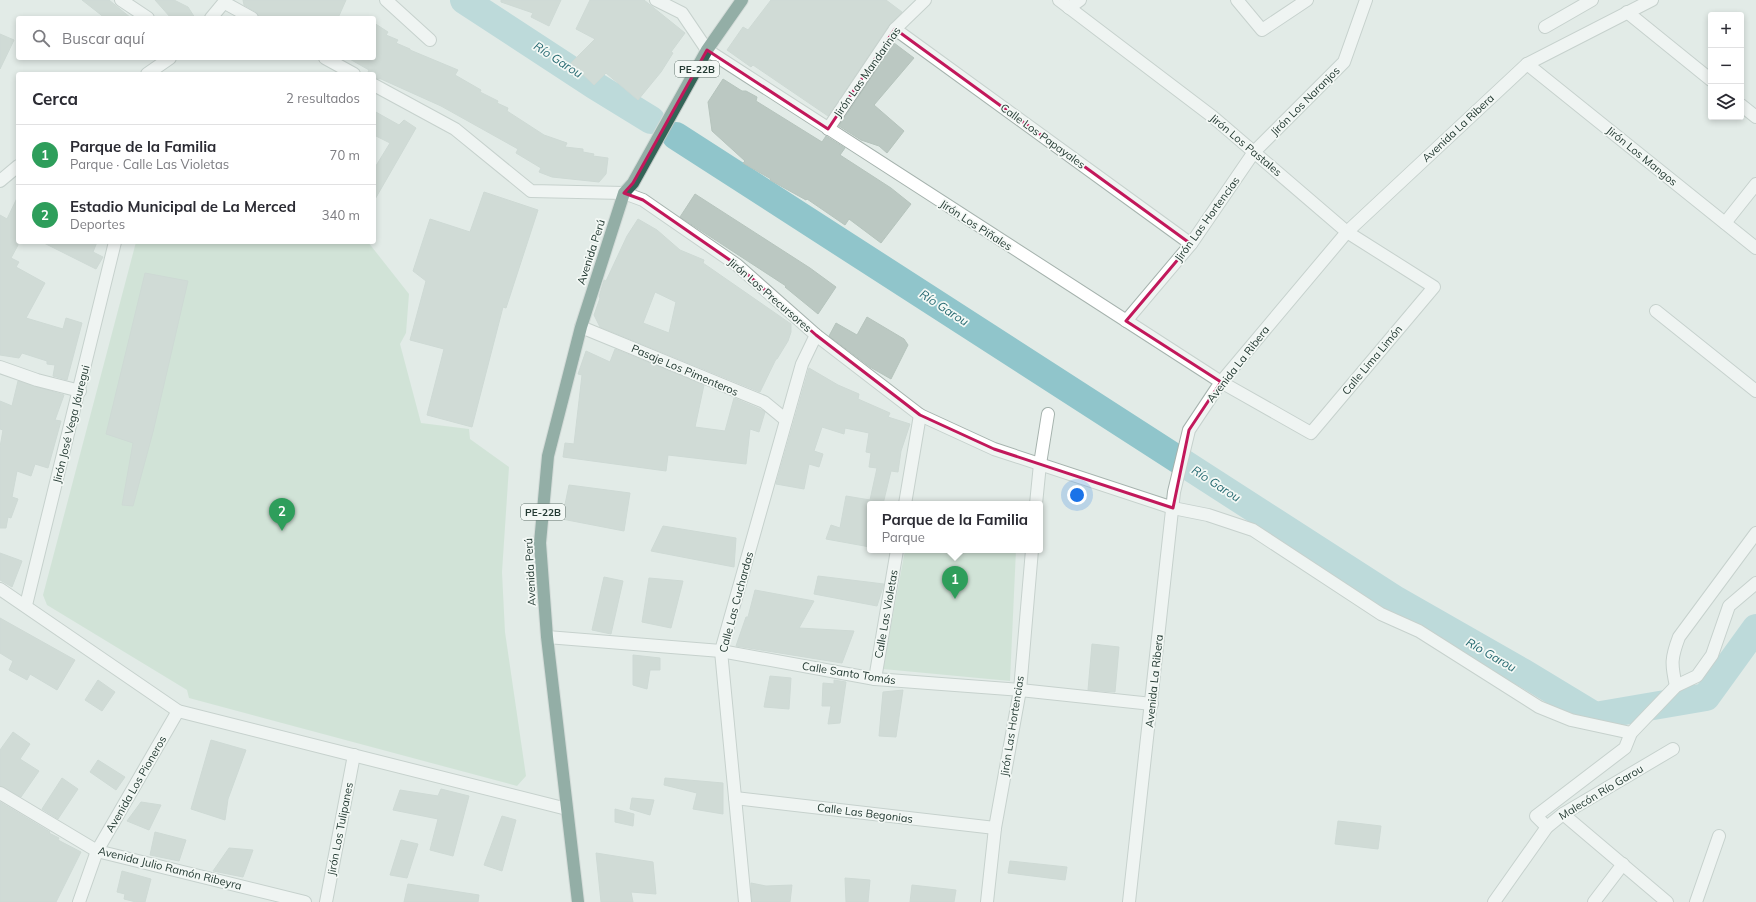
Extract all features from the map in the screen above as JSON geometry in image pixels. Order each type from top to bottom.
[{"type":"highway","name":"PE-22B","points":[[707,50],[742,0]]},
{"type":"highway","name":"Avenida Perú","points":[[578,902],[547,637],[540,543],[548,456],[580,326],[624,193],[633,183],[707,50]]},
{"type":"street","points":[[121,0],[145,16]]},
{"type":"street","points":[[378,0],[411,22]]},
{"type":"street","points":[[386,0],[430,40]]},
{"type":"street","name":"Jirón Los Piñales","points":[[656,0],[682,12],[707,50],[1221,382],[1311,433]]},
{"type":"street","name":"Jirón Las Mandarinas","points":[[828,129],[895,29],[925,0]]},
{"type":"street","name":"Jirón Los Pastales","points":[[1059,0],[1213,117],[1347,232],[1434,287]]},
{"type":"street","points":[[1069,8],[1080,0]]},
{"type":"street","points":[[1236,0],[1262,30],[1307,0]]},
{"type":"street","name":"Jirón Los Naranjos","points":[[1254,152],[1344,62],[1366,0]]},
{"type":"street","points":[[1545,27],[1592,0]]},
{"type":"street","name":"Avenida La Ribera","points":[[1129,902],[1152,704],[1174,492],[1189,430],[1221,382],[1347,232],[1527,64],[1652,0]]},
{"type":"street","points":[[214,16],[225,1],[249,16]]},
{"type":"street","points":[[1627,12],[1708,78]]},
{"type":"street","name":"Calle Los Papayales","points":[[895,29],[1191,244]]},
{"type":"street","points":[[153,72],[168,60]]},
{"type":"street","points":[[329,60],[350,72]]},
{"type":"street","name":"Jirón Los Mangos","points":[[1527,64],[1756,248]]},
{"type":"street","name":"Jirón Los Precursores","points":[[376,86],[455,129],[531,191],[624,193],[643,200],[737,265],[816,335],[920,415],[994,449],[1173,508],[1208,515],[1253,530],[1381,614],[1420,631],[1538,707],[1571,720],[1631,733]]},
{"type":"street","points":[[1744,107],[1756,117]]},
{"type":"street","name":"Jirón Las Hortencias","points":[[1126,321],[1191,244],[1254,152]]},
{"type":"street","points":[[0,181],[16,168]]},
{"type":"street","points":[[1725,223],[1756,184]]},
{"type":"street","name":"Jirón José Vega Jáuregui","points":[[26,605],[80,390],[115,244]]},
{"type":"street","name":"Calle Lima Limón","points":[[1311,433],[1434,287]]},
{"type":"street","points":[[1656,311],[1756,391]]},
{"type":"street","name":"Pasaje Los Pimenteros","points":[[580,326],[764,402],[786,420]]},
{"type":"street","name":"Calle Las Cuchardas","points":[[745,902],[721,651],[802,364],[816,335]]},
{"type":"street","points":[[0,367],[37,380],[80,390]]},
{"type":"street","points":[[1036,501],[1040,464],[1048,414]]},
{"type":"street","points":[[906,501],[920,415]]},
{"type":"street","points":[[1676,686],[1672,667],[1674,652],[1679,637],[1756,533]]},
{"type":"street","name":"Calle Las Violetas","points":[[875,679],[896,553]]},
{"type":"street","name":"Jirón Las Hortencias","points":[[987,902],[995,828],[1020,690],[1032,553]]},
{"type":"street","points":[[1547,827],[1536,816],[1625,748],[1631,733],[1676,686],[1697,676],[1712,655],[1729,606],[1756,583]]},
{"type":"street","points":[[0,588],[178,711],[567,809]]},
{"type":"street","name":"Calle Santo Tomás","points":[[547,637],[721,651],[875,679],[1020,690],[1152,704]]},
{"type":"street","name":"Avenida Los Pioneros","points":[[79,902],[97,851],[178,711]]},
{"type":"street","name":"Malecón Río Garou","points":[[1494,902],[1547,827],[1563,814],[1673,749]]},
{"type":"street","name":"Jirón Los Tulipanes","points":[[326,902],[354,755]]},
{"type":"street","name":"Avenida Julio Ramón Ribeyra","points":[[0,793],[97,851],[305,902]]},
{"type":"street","name":"Calle Las Begonias","points":[[735,798],[995,828]]},
{"type":"street","points":[[1563,814],[1667,902]]},
{"type":"street","points":[[1696,902],[1719,836]]},
{"type":"street","points":[[1594,902],[1622,864]]},
{"type":"highlighted area","points":[[895,29],[1191,244],[1126,321],[1221,382],[1189,430],[1173,508],[994,449],[920,415],[816,335],[737,265],[643,200],[624,193],[633,183],[707,50],[828,129]]},
{"type":"green space","points":[[135,244],[370,244],[409,294],[406,333],[400,344],[421,423],[469,429],[470,439],[509,467],[502,572],[505,632],[526,776],[517,786],[189,698],[187,690],[47,605],[43,595]]},
{"type":"green space","points":[[904,553],[1016,553],[1010,681],[883,669]]},
{"type":"building","points":[[82,0],[109,0],[129,16],[102,16]]},
{"type":"building","points":[[155,0],[174,0],[188,7],[194,16],[169,16]]},
{"type":"building","points":[[243,0],[346,0],[339,16],[258,16],[256,12],[244,5]]},
{"type":"building","points":[[501,0],[561,0],[549,26],[531,17],[533,13],[501,2]]},
{"type":"building","points":[[590,0],[644,0],[685,33],[671,52],[673,53],[661,72],[638,100],[606,73],[594,85],[571,63],[595,39],[576,29]]},
{"type":"building","points":[[771,0],[886,0],[902,12],[889,25],[828,116],[753,65],[751,67],[727,50],[743,27],[748,30]]},
{"type":"building","points":[[376,24],[388,32],[386,35],[398,40],[396,43],[458,70],[455,75],[481,90],[480,92],[498,101],[497,103],[508,108],[507,111],[544,135],[567,143],[565,147],[583,149],[583,152],[594,154],[593,156],[608,158],[606,174],[599,182],[552,177],[539,172],[541,168],[516,153],[518,149],[441,106],[381,79],[376,78],[376,72],[368,72],[369,70],[352,60],[376,60]]},
{"type":"building","points":[[0,34],[14,40],[0,69]]},
{"type":"building","points":[[894,43],[914,58],[874,105],[904,131],[887,153],[879,146],[861,140],[839,126]]},
{"type":"building","points":[[723,79],[742,91],[746,91],[757,97],[756,101],[822,142],[826,136],[845,148],[840,155],[891,188],[911,204],[881,243],[849,219],[845,225],[807,199],[806,200],[770,180],[771,179],[743,163],[745,161],[712,131],[708,102]]},
{"type":"building","points":[[376,112],[399,125],[404,120],[416,128],[376,198],[376,166],[390,143],[376,136]]},
{"type":"building","points":[[484,192],[538,210],[506,308],[503,307],[472,427],[427,415],[444,349],[410,340],[426,281],[413,271],[430,219],[470,232]]},
{"type":"building","points":[[695,194],[810,268],[836,287],[818,314],[785,287],[786,286],[680,217]]},
{"type":"building","points":[[16,200],[16,244],[18,245],[11,258],[19,262],[16,267],[45,283],[26,318],[63,329],[66,318],[82,323],[67,380],[53,376],[55,365],[47,364],[47,361],[22,353],[19,358],[0,355],[0,215],[7,219]]},
{"type":"building","points":[[638,219],[657,230],[680,250],[704,260],[703,263],[791,324],[791,332],[788,341],[776,359],[760,392],[600,327],[594,315],[604,280],[606,281],[627,236]],"holes":[[[655,292],[676,302],[669,333],[643,323]]]},
{"type":"building","points":[[46,244],[96,244],[93,252],[103,257],[96,269]]},
{"type":"building","points":[[145,273],[188,281],[153,432],[133,506],[122,505],[133,443],[106,434]]},
{"type":"building","points":[[867,317],[904,339],[908,345],[891,379],[870,367],[829,336],[836,323],[857,335]]},
{"type":"building","points":[[615,349],[704,385],[695,427],[725,431],[734,398],[765,412],[759,432],[750,429],[746,464],[668,455],[666,471],[563,457],[565,443],[574,444],[582,375],[578,374],[586,351],[610,362]]},
{"type":"building","points":[[809,368],[838,385],[859,394],[858,399],[890,413],[888,417],[910,424],[901,451],[898,472],[891,471],[884,501],[867,501],[867,546],[826,539],[831,525],[840,528],[846,496],[870,500],[877,468],[869,467],[871,453],[866,452],[869,433],[845,428],[844,434],[822,427],[814,451],[823,454],[819,467],[809,464],[804,489],[776,484]]},
{"type":"building","points":[[18,381],[64,395],[55,420],[61,421],[48,468],[35,464],[31,476],[17,471],[12,497],[18,499],[11,518],[8,517],[6,528],[0,528],[0,447],[3,430],[0,429],[0,401],[12,406]]},
{"type":"building","points":[[569,485],[630,493],[624,531],[562,519]]},
{"type":"building","points":[[663,526],[736,538],[734,567],[651,551]]},
{"type":"building","points":[[0,553],[22,561],[12,587],[0,580]]},
{"type":"building","points":[[818,576],[884,584],[877,606],[814,594]]},
{"type":"building","points":[[604,577],[623,581],[611,634],[592,630]]},
{"type":"building","points":[[649,578],[683,581],[671,628],[642,622]]},
{"type":"building","points":[[755,590],[814,601],[799,628],[854,631],[842,663],[736,646],[746,617],[748,617]]},
{"type":"building","points":[[0,618],[75,660],[57,690],[30,674],[27,680],[9,670],[13,661],[0,653]]},
{"type":"building","points":[[1092,644],[1119,647],[1115,692],[1088,690]]},
{"type":"building","points":[[633,655],[660,658],[660,670],[650,670],[647,689],[633,685]]},
{"type":"building","points":[[770,676],[791,678],[789,709],[764,707]]},
{"type":"building","points":[[98,680],[115,692],[102,711],[85,700]]},
{"type":"building","points":[[834,680],[846,682],[840,723],[828,724],[831,706],[822,706],[823,683],[834,684]]},
{"type":"building","points":[[903,690],[896,737],[879,736],[883,692]]},
{"type":"building","points":[[13,732],[30,744],[20,759],[39,771],[21,797],[0,786],[0,750]]},
{"type":"building","points":[[211,740],[246,750],[228,799],[225,820],[191,809]]},
{"type":"building","points":[[98,760],[125,777],[116,790],[90,772]]},
{"type":"building","points":[[62,778],[78,789],[58,819],[42,809]]},
{"type":"building","points":[[665,778],[723,783],[723,814],[693,809],[697,793],[664,785]]},
{"type":"building","points":[[441,789],[469,796],[453,856],[430,850],[438,819],[393,810],[400,790],[438,796]]},
{"type":"building","points":[[632,798],[654,800],[650,815],[630,809]]},
{"type":"building","points":[[0,802],[50,832],[49,833],[59,838],[58,840],[81,852],[56,902],[0,902]]},
{"type":"building","points":[[141,802],[161,805],[149,830],[127,821]]},
{"type":"building","points":[[615,809],[634,814],[633,826],[615,822]]},
{"type":"building","points":[[502,816],[516,820],[502,871],[484,865]]},
{"type":"building","points":[[1338,821],[1381,826],[1378,849],[1335,844]]},
{"type":"building","points":[[155,832],[186,840],[179,861],[150,855]]},
{"type":"building","points":[[401,840],[418,844],[407,878],[390,875]]},
{"type":"building","points":[[229,848],[253,850],[243,877],[213,871]]},
{"type":"building","points":[[596,853],[653,862],[656,894],[631,892],[633,902],[601,902]]},
{"type":"building","points":[[1010,861],[1067,867],[1065,880],[1008,873]]},
{"type":"building","points":[[122,871],[151,879],[145,902],[136,902],[124,899],[125,894],[117,892]]},
{"type":"building","points":[[845,878],[870,880],[868,902],[846,902]]},
{"type":"building","points":[[751,883],[766,886],[792,885],[790,902],[752,902]]},
{"type":"building","points":[[408,884],[479,895],[478,902],[404,902]]},
{"type":"building","points":[[912,885],[956,890],[954,902],[910,902]]},
{"type":"waterway","name":"Río Garou","points":[[464,0],[594,85],[651,120]]},
{"type":"waterway","name":"Río Garou","points":[[676,136],[1396,600],[1524,673],[1595,716],[1706,697],[1756,628]]},
{"type":"place","name":"Estadio Municipal de La Merced","points":[[282,531]]},
{"type":"place","name":"Parque de la Familia","points":[[955,599]]}]
